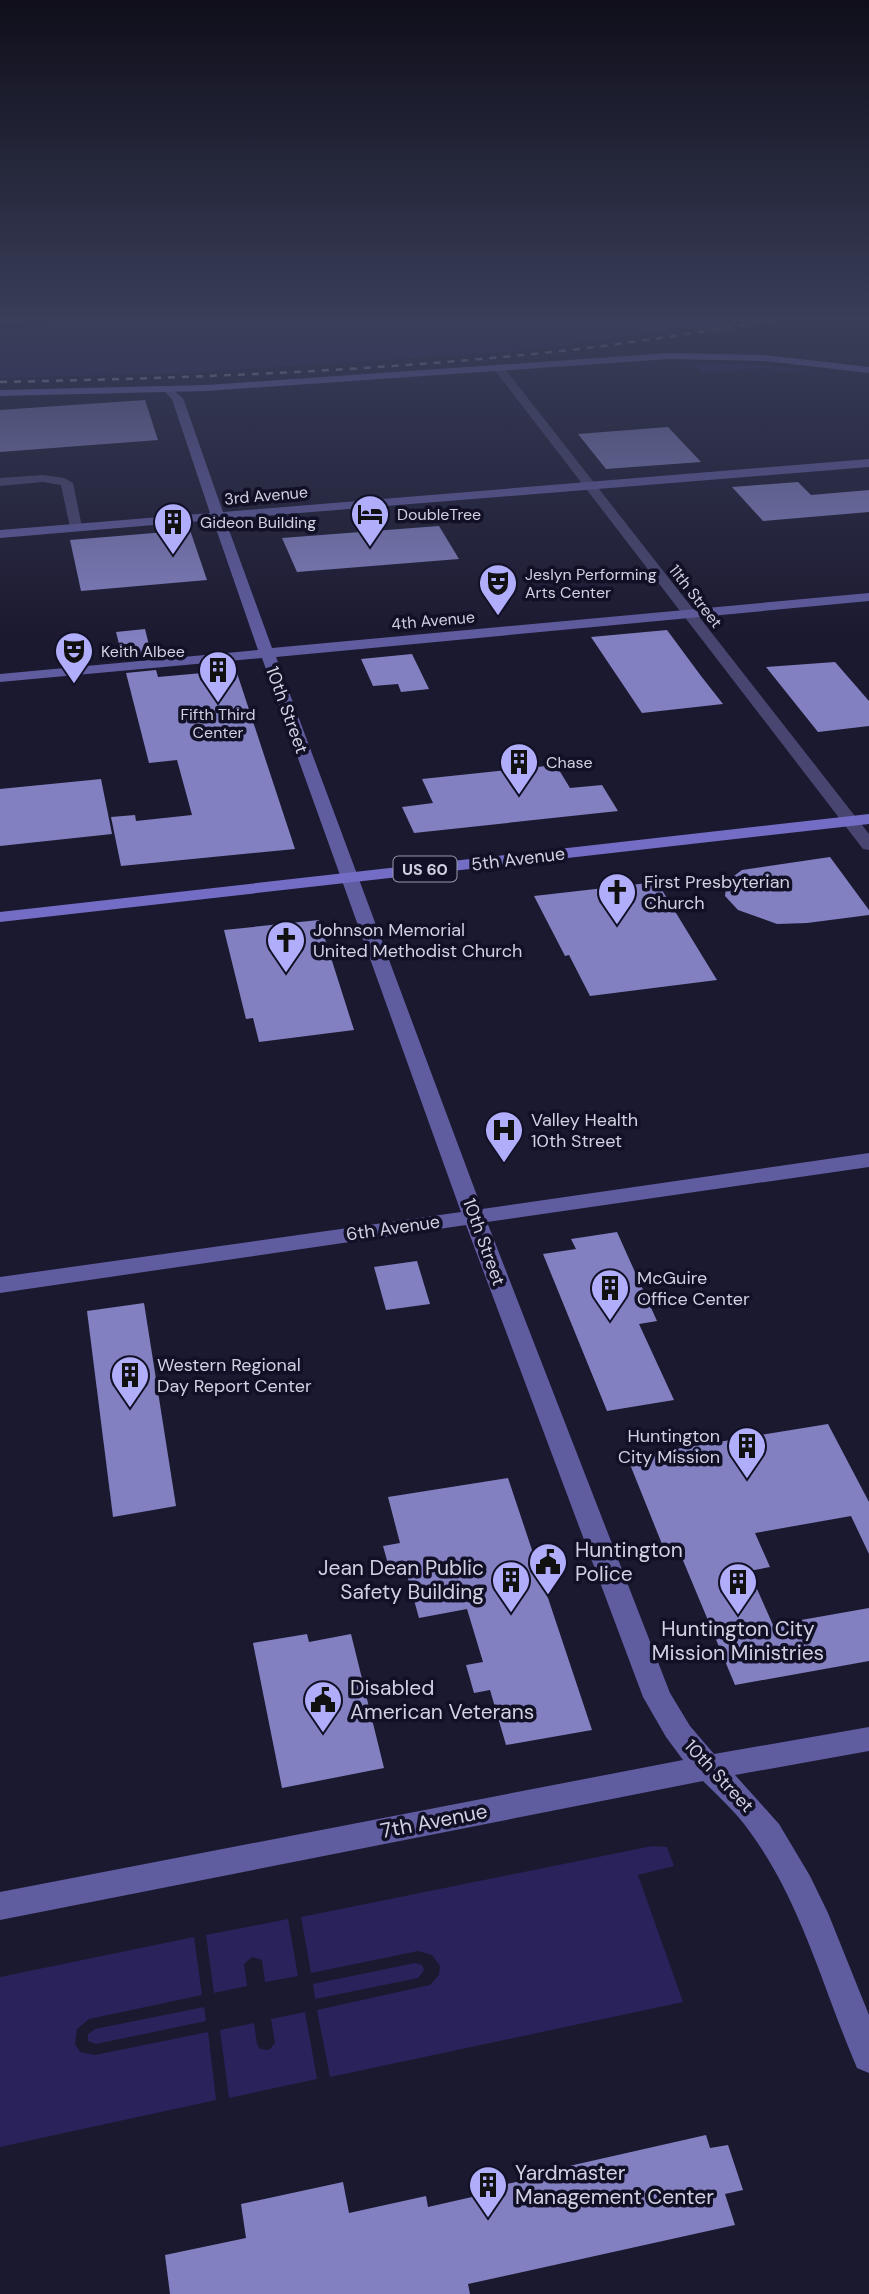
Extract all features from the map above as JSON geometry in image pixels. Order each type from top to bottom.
[{"type":"main road","name":"5th Avenue","points":[[0,917],[869,819]]},
{"type":"street","name":"10th Street","points":[[187,426],[474,1217],[657,1697],[673,1725],[709,1767],[751,1808],[791,1870],[814,1917],[869,2057]]},
{"type":"street","name":"11th Street","points":[[543,426],[869,845]]},
{"type":"street","name":"3rd Avenue","points":[[0,534],[869,463]]},
{"type":"street","points":[[0,482],[46,479],[67,483],[76,527]]},
{"type":"street","name":"4th Avenue","points":[[0,678],[869,597]]},
{"type":"street","name":"6th Avenue","points":[[0,1285],[869,1160]]},
{"type":"street","name":"7th Avenue","points":[[0,1906],[709,1767],[869,1739]]},
{"type":"shaded area","points":[[652,1846],[667,1847],[674,1866],[638,1875],[683,2002],[330,2077],[317,2010],[430,1985],[439,1975],[440,1966],[432,1955],[418,1951],[311,1973],[301,1917]]},
{"type":"shaded area","points":[[288,1919],[298,1976],[265,1982],[262,1960],[252,1957],[244,1964],[247,1986],[214,1993],[206,1935]]},
{"type":"shaded area","points":[[194,1937],[202,1995],[89,2019],[77,2029],[75,2044],[80,2052],[95,2055],[208,2032],[216,2100],[0,2147],[0,1977]]},
{"type":"shaded area","points":[[415,1963],[422,1965],[424,1970],[418,1978],[315,1999],[313,1984]]},
{"type":"shaded area","points":[[204,2007],[206,2021],[96,2044],[88,2041],[88,2034],[95,2029]]},
{"type":"shaded area","points":[[305,2012],[317,2079],[229,2098],[220,2030],[254,2023],[257,2044],[260,2049],[269,2050],[275,2043],[271,2019]]},
{"type":"building","points":[[0,426],[153,426],[158,440],[0,452]]},
{"type":"building","points":[[668,427],[701,462],[606,469],[578,434]]},
{"type":"building","points":[[798,482],[811,495],[869,490],[869,512],[763,521],[732,487]]},
{"type":"building","name":"DoubleTree","points":[[439,526],[459,559],[297,572],[282,538]]},
{"type":"building","points":[[190,530],[207,580],[81,591],[70,540]]},
{"type":"building","points":[[145,629],[152,657],[123,660],[116,632]]},
{"type":"building","points":[[667,630],[723,704],[642,713],[591,637]]},
{"type":"building","points":[[412,654],[429,689],[401,692],[398,684],[373,686],[361,659]]},
{"type":"building","points":[[835,662],[869,701],[869,726],[818,732],[766,667]]},
{"type":"building","points":[[156,670],[158,677],[236,670],[295,849],[121,866],[111,817],[135,815],[136,821],[192,815],[177,760],[149,763],[126,673]]},
{"type":"building","name":"Chase","points":[[556,765],[570,788],[602,785],[618,811],[414,833],[402,807],[433,803],[422,779]]},
{"type":"building","points":[[101,779],[112,834],[0,846],[0,789]]},
{"type":"building","points":[[830,857],[869,910],[869,915],[777,924],[738,910],[725,896],[727,881],[742,870]]},
{"type":"building","name":"First Presbyterian Church","points":[[657,882],[717,980],[590,996],[569,955],[565,956],[534,896]]},
{"type":"building","name":"Johnson Memorial United Methodist Church","points":[[319,920],[354,1030],[259,1042],[253,1018],[246,1019],[224,930]]},
{"type":"building","name":"McGuire Office Center","points":[[617,1232],[657,1321],[639,1324],[674,1400],[607,1411],[543,1254],[576,1249],[571,1239]]},
{"type":"building","points":[[417,1261],[430,1304],[386,1310],[374,1267]]},
{"type":"building","name":"Western Regional Day Report Center","points":[[144,1303],[176,1506],[113,1517],[87,1311]]},
{"type":"building","points":[[828,1424],[869,1502],[869,1554],[851,1516],[755,1533],[770,1567],[749,1571],[773,1625],[869,1608],[869,1661],[735,1685],[682,1558],[680,1559],[675,1547],[664,1549],[627,1457]]},
{"type":"building","name":"Jean Dean Public Safety Building","points":[[508,1478],[592,1730],[506,1745],[490,1690],[474,1693],[466,1665],[483,1662],[467,1609],[419,1618],[405,1568],[390,1571],[383,1546],[400,1543],[388,1497]]},
{"type":"building","name":"Disabled American Veterans","points":[[307,1634],[309,1642],[351,1634],[384,1768],[282,1788],[253,1643]]},
{"type":"building","name":"Yardmaster Management Center","points":[[706,2135],[710,2148],[728,2145],[743,2190],[725,2194],[735,2225],[468,2284],[470,2294],[170,2294],[165,2255],[246,2238],[241,2204],[343,2182],[349,2213],[426,2196],[428,2207],[472,2197],[471,2192],[525,2180],[525,2176]]},
{"type":"place","name":"DoubleTree","points":[[370,548]]},
{"type":"place","name":"Gideon Building","points":[[173,556]]},
{"type":"place","name":"Jeslyn Performing Arts Center","points":[[498,617]]},
{"type":"place","name":"Keith Albee","points":[[74,685]]},
{"type":"place","name":"Fifth Third Center","points":[[218,704]]},
{"type":"place","name":"Chase","points":[[519,796]]},
{"type":"place","name":"First Presbyterian Church","points":[[617,926]]},
{"type":"place","name":"Johnson Memorial United Methodist Church","points":[[286,974]]},
{"type":"place","name":"Valley Health 10th Street","points":[[504,1164]]},
{"type":"place","name":"McGuire Office Center","points":[[610,1322]]},
{"type":"place","name":"Western Regional Day Report Center","points":[[130,1409]]},
{"type":"place","name":"Huntington City Mission","points":[[747,1480]]},
{"type":"place","name":"Huntington Police","points":[[548,1596]]},
{"type":"place","name":"Jean Dean Public Safety Building","points":[[511,1614]]},
{"type":"place","name":"Huntington City Mission Ministries","points":[[738,1616]]},
{"type":"place","name":"Disabled American Veterans","points":[[323,1734]]},
{"type":"place","name":"Yardmaster Management Center","points":[[488,2219]]}]
